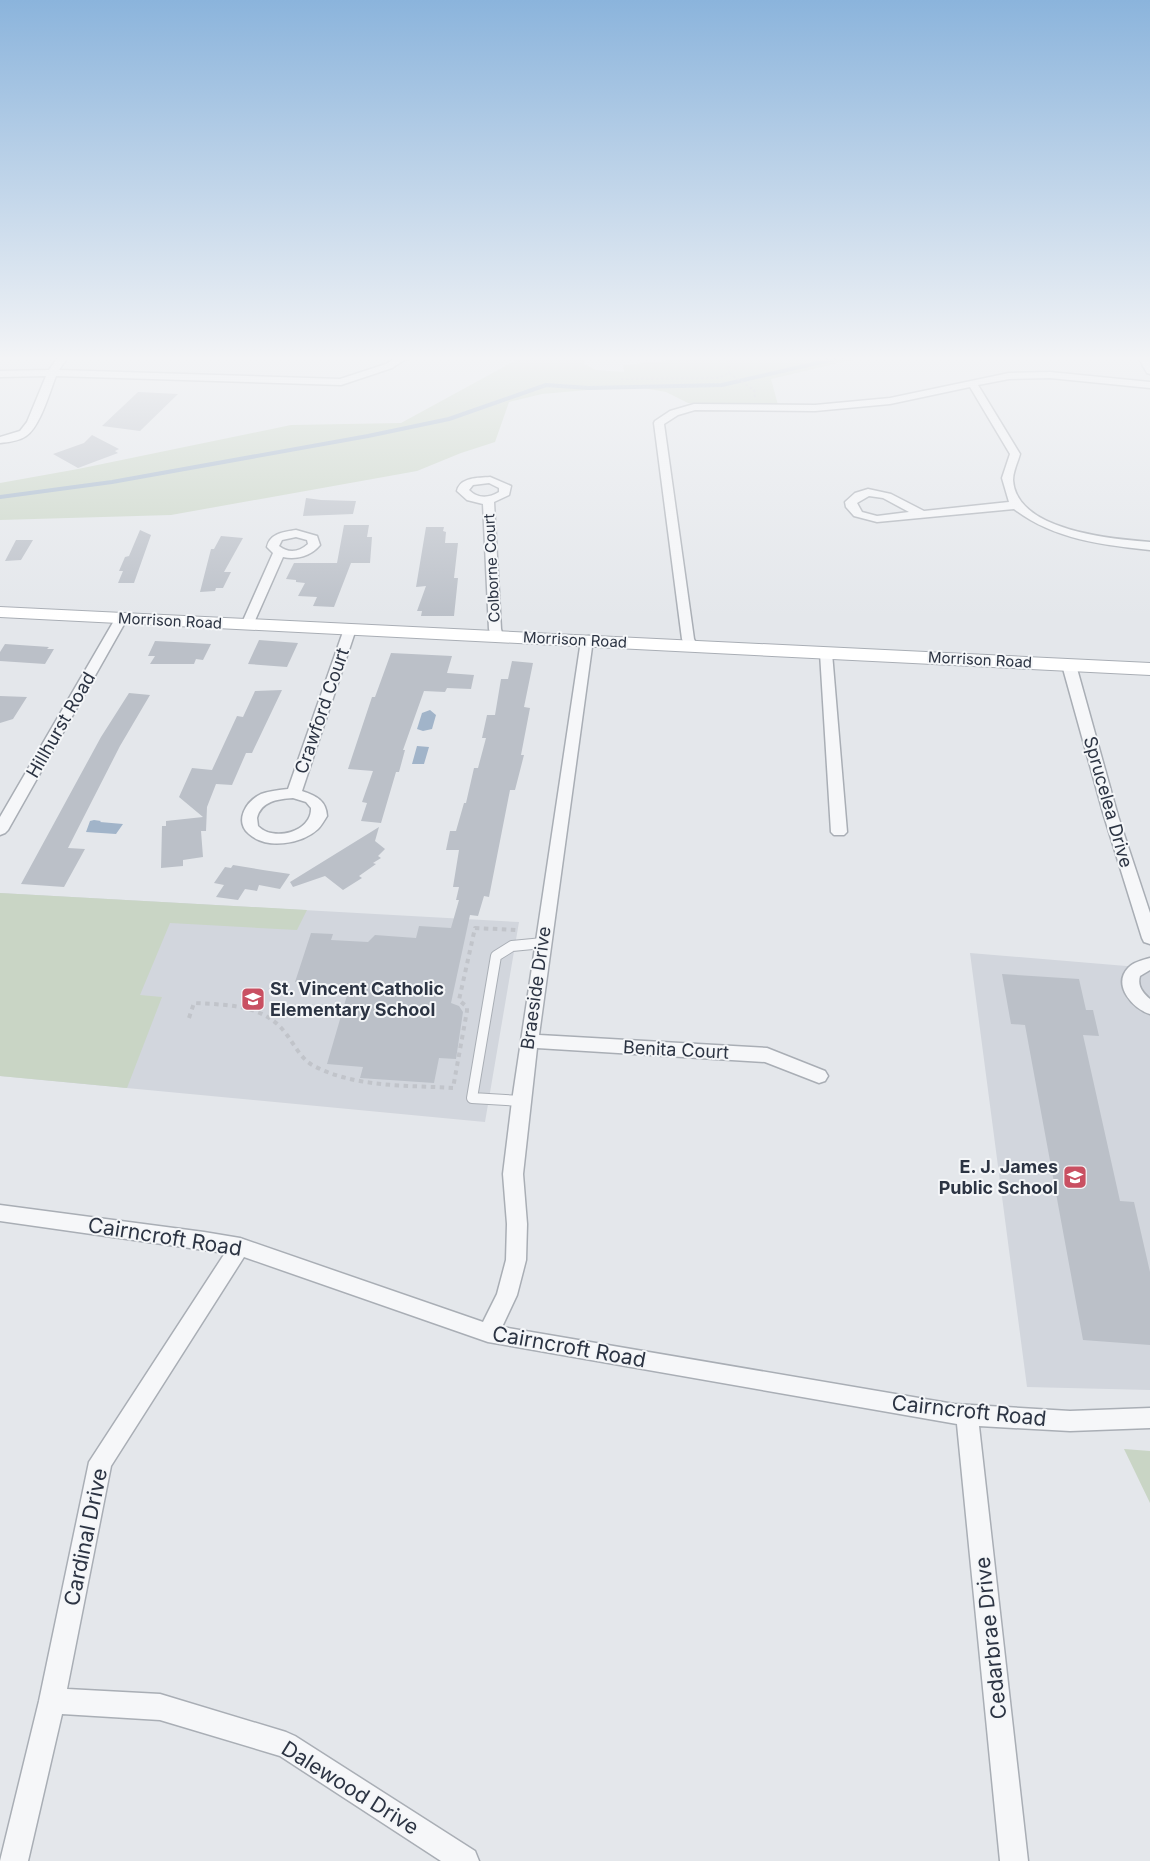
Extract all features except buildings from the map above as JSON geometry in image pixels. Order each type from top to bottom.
[{"type":"street","points":[[662,444],[688,639],[691,645]]},
{"type":"street","points":[[1009,444],[1015,454],[1008,480],[1016,505]]},
{"type":"street","points":[[923,515],[908,509],[884,494],[863,494],[855,497],[850,502],[858,514],[870,518],[923,515],[1016,505],[1049,526],[1112,542],[1150,546]]},
{"type":"street","name":"Colborne Court","points":[[488,500],[495,629],[497,636]]},
{"type":"street","points":[[247,625],[279,552]]},
{"type":"street","name":"Morrison Road","points":[[0,612],[1150,669]]},
{"type":"street","name":"Hillhurst Road","points":[[0,830],[122,619]]},
{"type":"street","name":"Crawford Court","points":[[294,793],[350,629]]},
{"type":"street","name":"Braeside Drive","points":[[488,1333],[507,1294],[516,1260],[517,1224],[513,1174],[521,1101],[588,640]]},
{"type":"street","points":[[826,653],[839,832]]},
{"type":"street","name":"Sprucelea Drive","points":[[1069,665],[1111,816],[1150,938]]},
{"type":"street","name":"Crawford Court","points":[[294,793],[307,796],[316,803],[321,811],[318,821],[310,830],[298,836],[282,839],[268,838],[256,833],[249,825],[248,816],[254,806],[272,796],[294,793]]},
{"type":"street","points":[[1150,964],[1139,968],[1130,979],[1130,987],[1134,994],[1150,1008]]},
{"type":"street","name":"Benita Court","points":[[529,1041],[767,1055],[819,1076]]},
{"type":"street","name":"Cairncroft Road","points":[[0,1213],[204,1240],[240,1247],[488,1333],[967,1414],[1070,1421],[1150,1418]]},
{"type":"street","name":"Cardinal Drive","points":[[14,1861],[52,1700],[100,1462],[240,1247]]},
{"type":"street","name":"Cedarbrae Drive","points":[[967,1414],[1014,1861]]},
{"type":"street","name":"Dalewood Drive","points":[[52,1700],[160,1707],[286,1745],[466,1861]]},
{"type":"lane","points":[[521,1101],[472,1098],[496,956],[501,951],[516,944],[543,943]]},
{"type":"path","points":[[189,1018],[194,1003],[254,1008],[275,1019],[296,1048],[313,1066],[361,1082],[453,1088],[467,1011],[467,1007],[459,1000],[475,928],[519,930]]},
{"type":"shaded area","name":"St. Vincent Catholic Elementary School","points":[[0,893],[519,922],[485,1122],[0,1076]]},
{"type":"shaded area","name":"E. J. James Public School","points":[[970,953],[1150,968],[1150,1390],[1027,1387]]},
{"type":"green space","points":[[200,444],[489,444],[417,471],[171,515],[0,520],[0,483]]},
{"type":"green space","points":[[0,893],[307,910],[297,930],[170,923],[140,995],[162,997],[127,1088],[0,1076]]},
{"type":"green space","points":[[1124,1449],[1150,1451],[1150,1503]]},
{"type":"water","points":[[430,710],[436,715],[432,729],[423,731],[417,729],[422,713]]},
{"type":"water","points":[[417,746],[429,747],[424,764],[412,764]]},
{"type":"water","points":[[90,821],[123,824],[116,834],[86,832]]},
{"type":"waterway","points":[[0,497],[112,482],[324,444]]},
{"type":"place","name":"St. Vincent Catholic Elementary School","points":[[253,999]]},
{"type":"place","name":"E. J. James Public School","points":[[1075,1177]]}]
